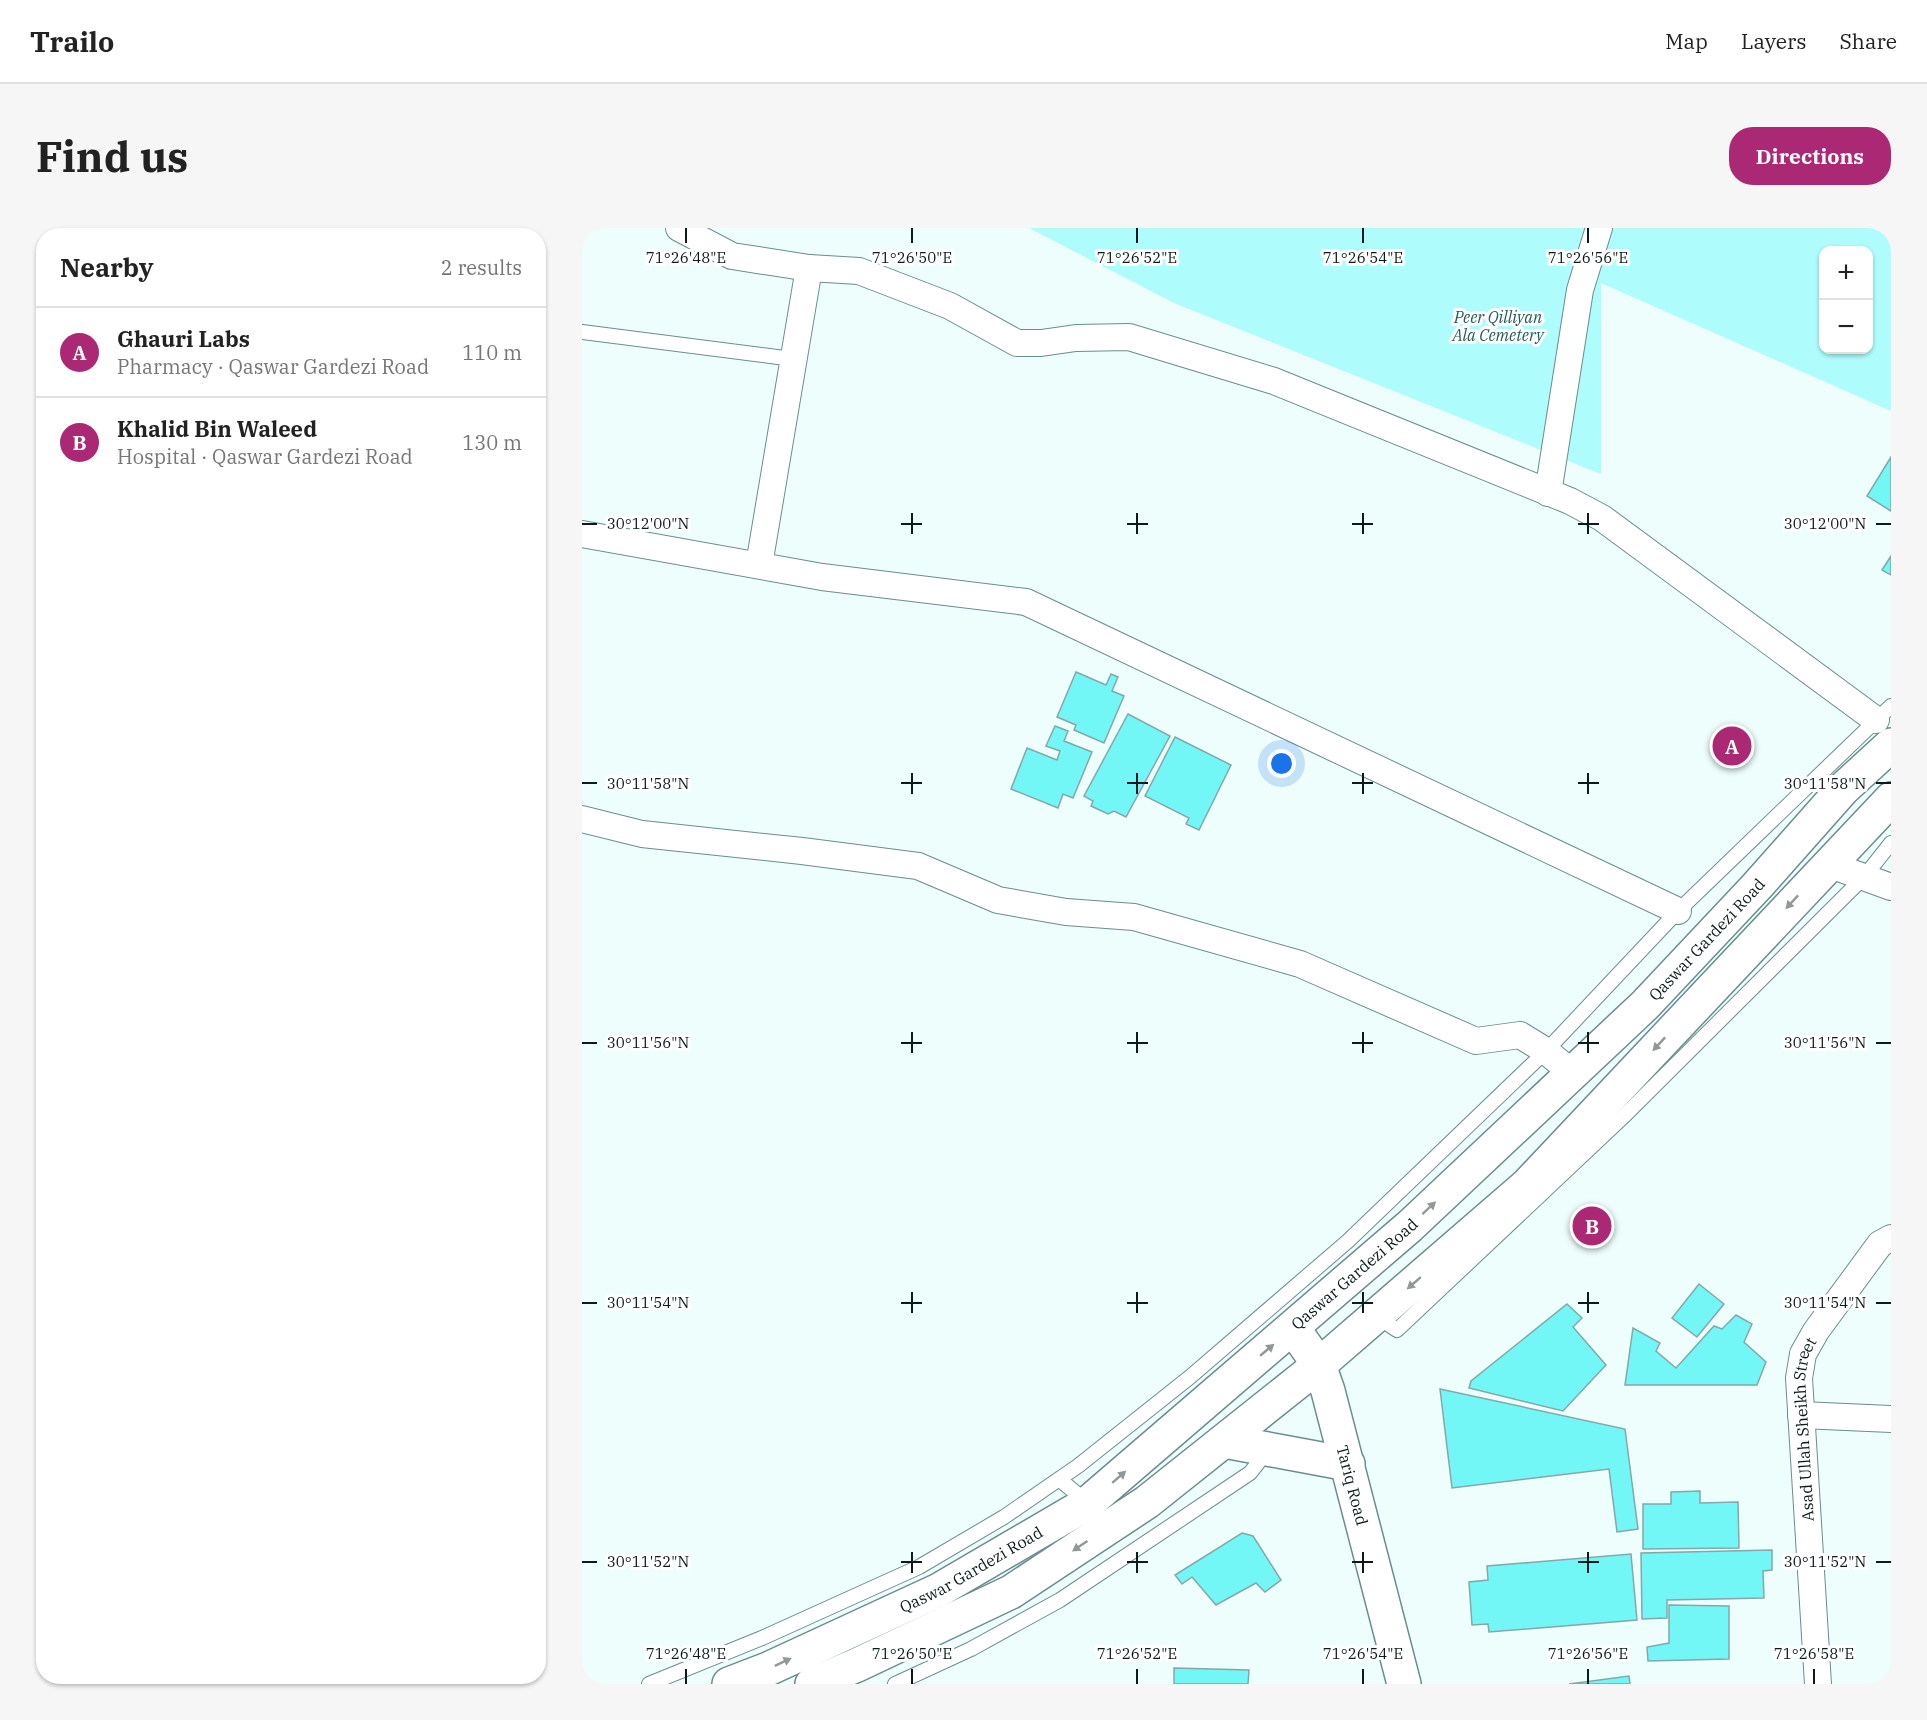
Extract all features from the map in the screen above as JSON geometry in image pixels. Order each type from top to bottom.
[{"type":"main road","name":"Qaswar Gardezi Road","points":[[729,1684],[768,1669],[939,1590],[1088,1503],[1410,1226],[1645,1005],[1758,886],[1843,789],[1879,733]]},
{"type":"main road","points":[[812,1684],[1011,1592],[1148,1502],[1319,1365],[1527,1185],[1891,799]]},
{"type":"main road","name":"Tariq Road","points":[[1293,1328],[1319,1365],[1328,1390],[1404,1684]]},
{"type":"main road","points":[[1224,1441],[1348,1464]]},
{"type":"street","points":[[679,228],[732,256],[808,268],[859,272],[950,306],[1017,344],[1076,338],[1129,337],[1263,377],[1570,501],[1602,518],[1879,733]]},
{"type":"street","points":[[1548,492],[1580,290],[1599,228]]},
{"type":"street","points":[[759,565],[808,268]]},
{"type":"street","points":[[582,534],[822,577],[1026,602],[1677,911]]},
{"type":"street","points":[[582,819],[642,834],[918,866],[998,900],[1066,912],[1134,917],[1300,964],[1476,1041],[1520,1035],[1546,1051],[1572,1073]]},
{"type":"street","points":[[1828,864],[1891,887]]},
{"type":"street","name":"Asad Ullah Sheikh Street","points":[[1818,1684],[1799,1378],[1803,1354],[1815,1331],[1880,1244],[1891,1238]]},
{"type":"street","points":[[1801,1415],[1891,1419]]},
{"type":"lane","points":[[582,332],[793,359]]},
{"type":"lane","points":[[649,1684],[762,1638],[919,1567],[1004,1517],[1059,1479],[1191,1377],[1348,1241],[1546,1051],[1677,911],[1879,733]]},
{"type":"lane","points":[[1376,1316],[1397,1330],[1623,1117],[1864,877],[1891,843]]},
{"type":"lane","points":[[896,1684],[971,1649],[1060,1600],[1250,1473],[1258,1463],[1260,1448]]},
{"type":"lane","points":[[1059,1479],[1088,1503]]},
{"type":"green space","name":"Peer Qilliyan Ala Cemetery","points":[[1029,228],[1891,228],[1891,411],[1601,283],[1601,474],[1174,303]]},
{"type":"building","points":[[1891,457],[1891,511],[1867,496]]},
{"type":"building","points":[[1891,556],[1891,575],[1882,570]]},
{"type":"building","points":[[1076,672],[1106,685],[1111,674],[1118,677],[1112,691],[1124,696],[1104,743],[1074,730],[1076,725],[1057,717]]},
{"type":"building","points":[[1128,714],[1170,736],[1126,817],[1114,811],[1108,814],[1091,806],[1093,801],[1084,796]]},
{"type":"building","points":[[1055,726],[1068,731],[1064,741],[1092,752],[1073,798],[1063,794],[1058,808],[1011,789],[1027,748],[1057,760],[1060,751],[1046,746]]},
{"type":"building","points":[[1175,737],[1231,765],[1199,830],[1186,824],[1189,818],[1145,796]]},
{"type":"building","points":[[1699,1284],[1724,1304],[1697,1337],[1672,1318]]},
{"type":"building","points":[[1567,1304],[1582,1318],[1573,1327],[1606,1365],[1563,1411],[1469,1388],[1471,1381]]},
{"type":"building","points":[[1736,1315],[1752,1324],[1744,1342],[1766,1362],[1757,1385],[1625,1385],[1633,1328],[1660,1343],[1656,1351],[1676,1368],[1714,1326],[1722,1329]]},
{"type":"building","points":[[1440,1389],[1625,1429],[1638,1529],[1617,1532],[1609,1469],[1452,1488]]},
{"type":"building","points":[[1700,1491],[1700,1503],[1738,1502],[1739,1548],[1643,1549],[1643,1504],[1671,1504],[1671,1492]]},
{"type":"building","points":[[1242,1533],[1253,1536],[1281,1580],[1265,1592],[1256,1583],[1216,1605],[1192,1577],[1182,1584],[1175,1575]]},
{"type":"building","points":[[1772,1550],[1772,1570],[1763,1571],[1764,1598],[1667,1600],[1667,1618],[1642,1619],[1641,1553]]},
{"type":"building","points":[[1631,1554],[1637,1620],[1489,1632],[1488,1624],[1472,1625],[1469,1582],[1488,1580],[1487,1566]]},
{"type":"building","points":[[1669,1605],[1729,1606],[1729,1659],[1648,1661],[1647,1647],[1669,1643]]},
{"type":"building","points":[[1174,1668],[1249,1670],[1248,1684],[1174,1684]]},
{"type":"building","points":[[1629,1676],[1630,1684],[1569,1684]]},
{"type":"place","name":"Ghauri Labs","points":[[1732,746]]},
{"type":"place","name":"Khalid Bin Waleed","points":[[1592,1226]]}]
